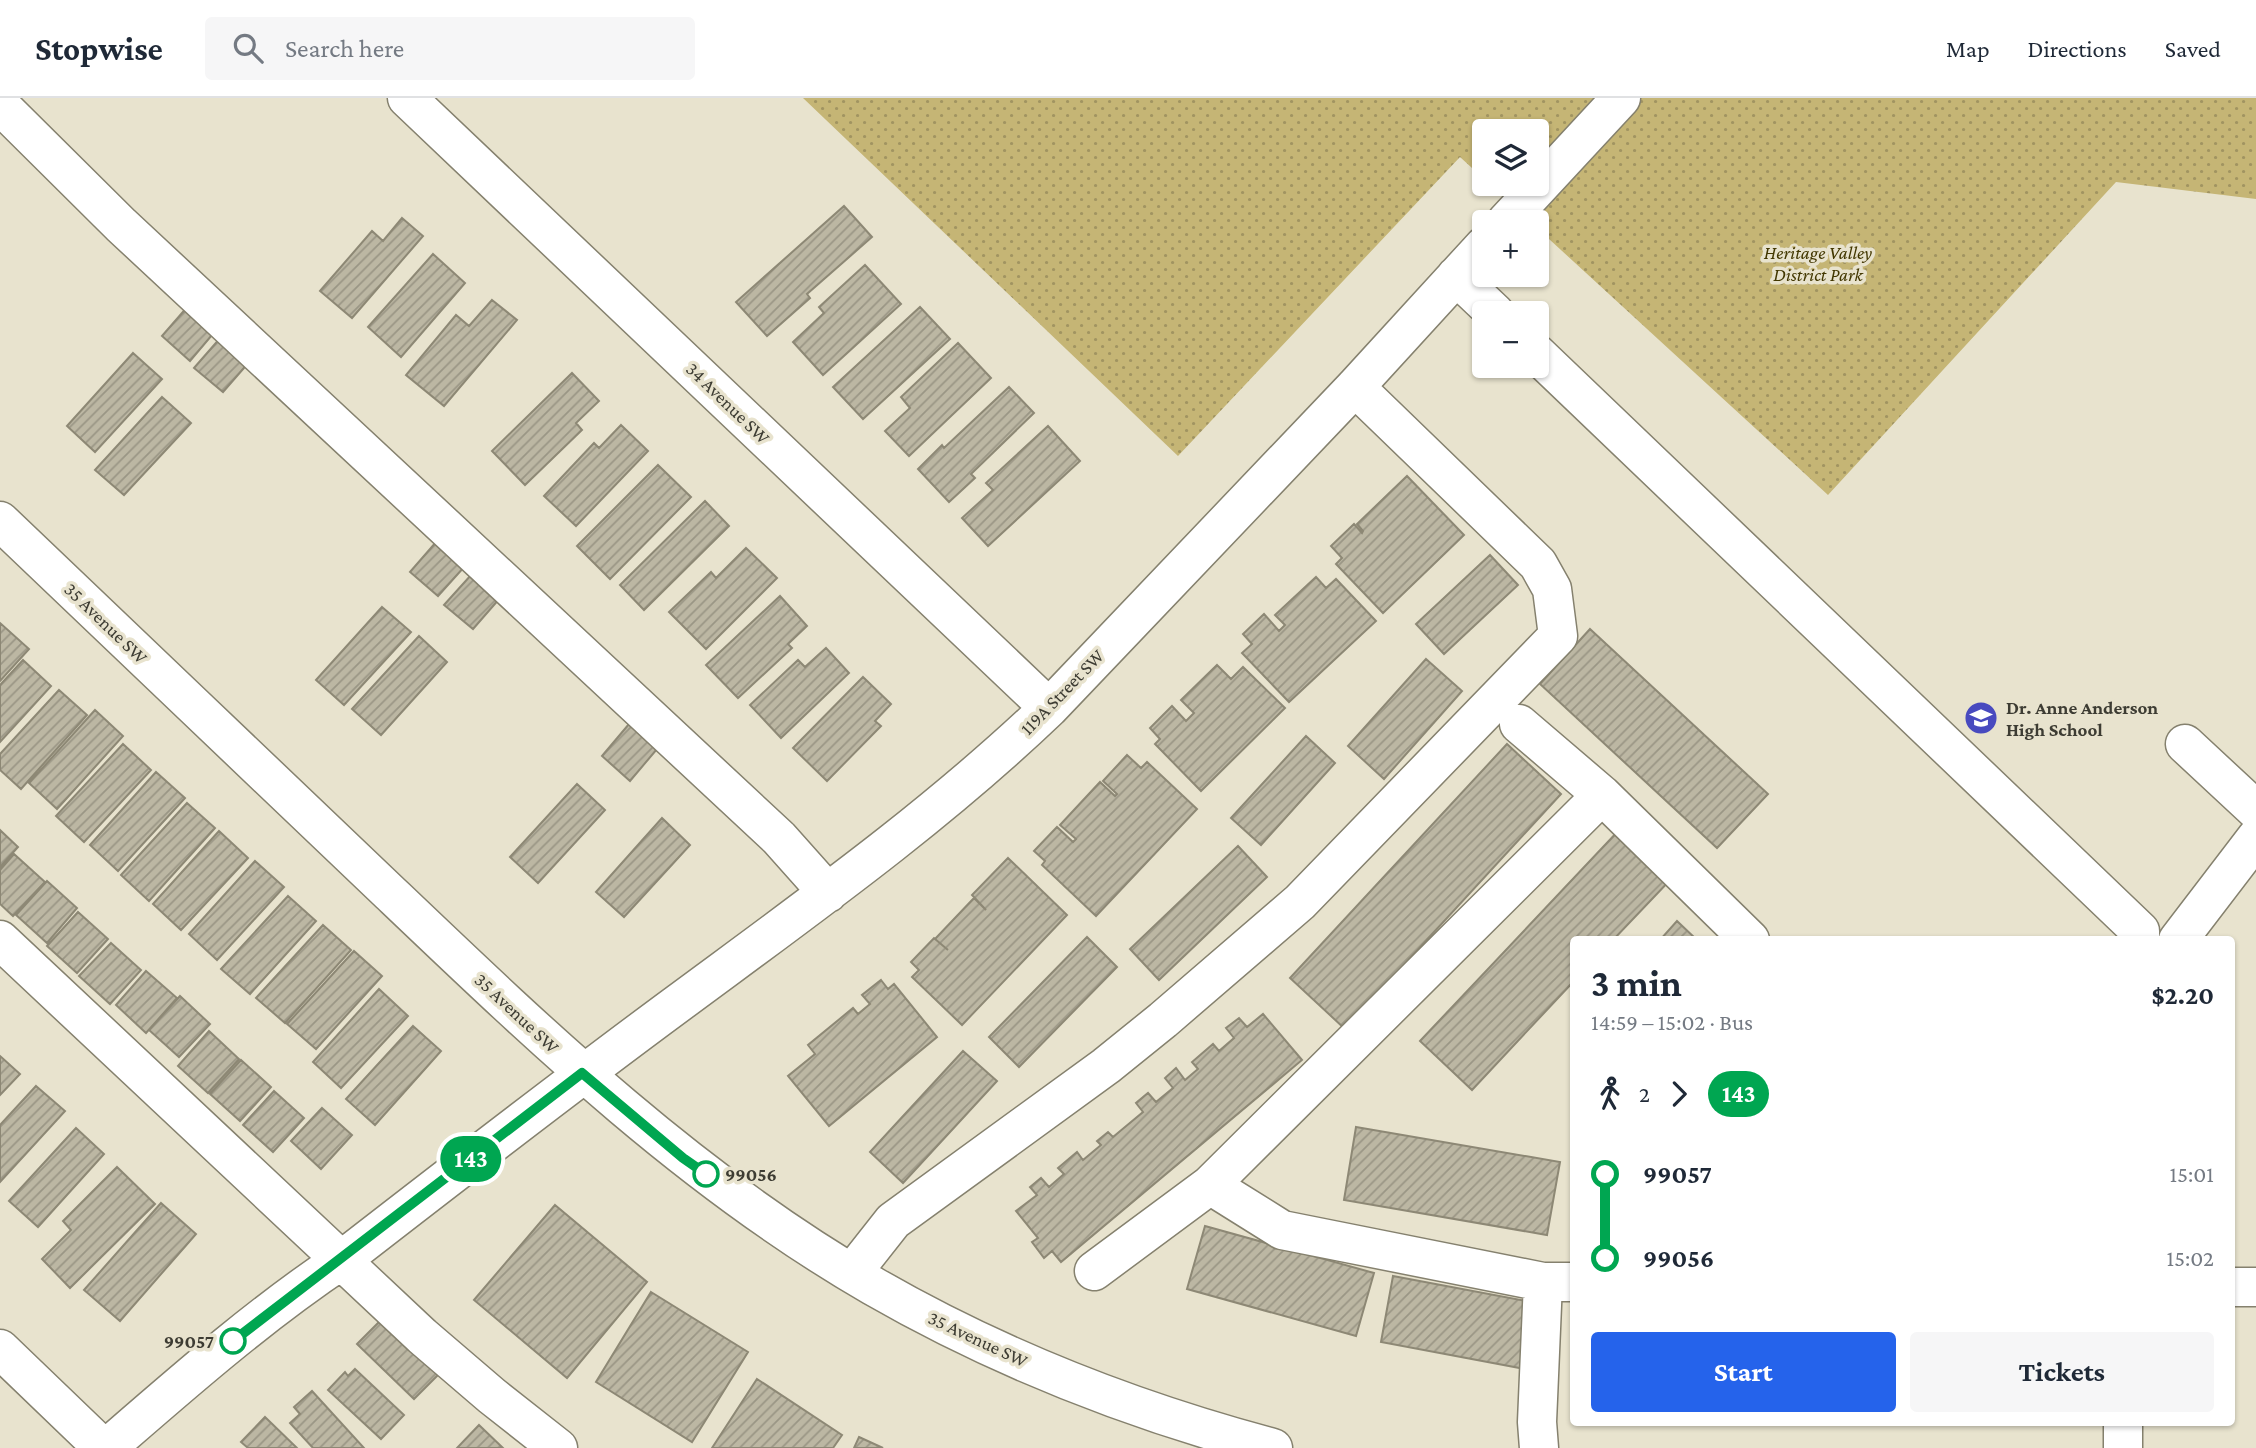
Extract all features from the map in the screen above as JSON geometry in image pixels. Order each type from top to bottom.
[{"type":"street","name":"34 Avenue SW","points":[[407,98],[1049,708]]},
{"type":"street","points":[[1517,210],[1621,98]]},
{"type":"street","points":[[0,105],[121,225],[779,838],[828,893]]},
{"type":"street","name":"119A Street SW","points":[[105,1448],[194,1372],[312,1279],[343,1259],[582,1073],[909,831],[1016,739],[1049,708],[1355,387],[1472,259]]},
{"type":"street","points":[[1456,276],[1482,301]]},
{"type":"street","points":[[1549,365],[2140,931],[2140,936]]},
{"type":"street","points":[[852,1273],[893,1221],[1106,1066],[1300,902],[1558,636],[1552,589],[1538,564],[1355,387]]},
{"type":"street","name":"35 Avenue SW","points":[[0,521],[509,1006],[582,1073],[683,1158],[773,1222],[852,1273],[958,1332],[1074,1383],[1200,1429],[1273,1448]]},
{"type":"street","points":[[1519,724],[1602,795],[1746,936]]},
{"type":"street","points":[[2185,744],[2256,810]]},
{"type":"street","points":[[1094,1271],[1210,1185],[1602,795]]},
{"type":"street","points":[[2181,936],[2256,838]]},
{"type":"street","points":[[0,940],[422,1336],[558,1448]]},
{"type":"street","points":[[1210,1185],[1282,1230],[1558,1282],[1537,1422],[1539,1448]]},
{"type":"street","points":[[2235,1287],[2256,1287]]},
{"type":"street","points":[[0,1349],[105,1448]]},
{"type":"street","points":[[2123,1426],[2123,1448]]},
{"type":"green space","name":"Heritage Valley District Park","points":[[803,98],[2256,98],[2256,199],[2116,182],[1828,495],[1549,239],[1549,210],[1518,210],[1502,196],[1549,196],[1549,119],[1472,119],[1472,168],[1460,157],[1178,456]]},
{"type":"building","points":[[844,206],[872,237],[807,294],[810,298],[767,336],[736,302]]},
{"type":"building","points":[[402,218],[423,236],[352,318],[320,291],[372,231],[383,241]]},
{"type":"building","points":[[433,254],[465,283],[401,357],[368,327]]},
{"type":"building","points":[[865,265],[901,304],[823,375],[793,342],[824,313],[819,307]]},
{"type":"building","points":[[492,300],[517,320],[444,406],[406,375],[456,315],[469,326]]},
{"type":"building","points":[[189,305],[217,329],[190,361],[162,336]]},
{"type":"building","points":[[920,307],[950,339],[863,419],[833,387]]},
{"type":"building","points":[[222,336],[250,361],[223,392],[194,368]]},
{"type":"building","points":[[958,343],[991,378],[909,456],[885,431],[910,408],[901,397]]},
{"type":"building","points":[[133,353],[162,379],[95,452],[67,426]]},
{"type":"building","points":[[572,373],[599,401],[576,423],[582,430],[525,485],[492,451]]},
{"type":"building","points":[[1009,387],[1034,413],[971,474],[975,478],[949,502],[918,469]]},
{"type":"building","points":[[162,397],[191,423],[124,495],[95,470]]},
{"type":"building","points":[[621,425],[648,451],[576,526],[544,496],[594,443],[599,448]]},
{"type":"building","points":[[1048,426],[1080,461],[988,546],[962,518],[993,490],[986,483]]},
{"type":"building","points":[[658,465],[691,497],[610,579],[577,546]]},
{"type":"building","points":[[1407,476],[1464,535],[1383,613],[1336,564],[1342,558],[1331,546],[1354,524],[1362,533],[1357,524]]},
{"type":"building","points":[[705,501],[729,526],[644,610],[620,585]]},
{"type":"building","points":[[437,541],[465,566],[438,596],[410,572]]},
{"type":"building","points":[[746,548],[777,578],[706,649],[669,612],[711,572],[716,578]]},
{"type":"building","points":[[1490,555],[1518,585],[1444,654],[1416,624]]},
{"type":"building","points":[[472,574],[500,598],[473,629],[444,605]]},
{"type":"building","points":[[1316,577],[1326,588],[1336,579],[1376,621],[1289,702],[1242,653],[1252,644],[1243,634],[1264,614],[1279,631],[1285,625],[1275,615]]},
{"type":"building","points":[[780,596],[807,626],[788,644],[792,648],[738,698],[706,665]]},
{"type":"building","points":[[382,607],[411,632],[344,705],[316,680]]},
{"type":"building","points":[[0,623],[29,649],[0,681]]},
{"type":"building","points":[[1590,629],[1768,794],[1717,848],[1540,684]]},
{"type":"building","points":[[419,636],[447,662],[381,735],[352,709]]},
{"type":"building","points":[[826,648],[849,673],[781,738],[750,705],[798,660],[805,667]]},
{"type":"building","points":[[1426,659],[1462,691],[1384,779],[1348,746]]},
{"type":"building","points":[[23,660],[51,686],[0,742],[0,685]]},
{"type":"building","points":[[1217,665],[1231,679],[1243,667],[1285,708],[1201,791],[1155,744],[1160,739],[1150,728],[1172,706],[1186,721],[1194,713],[1181,700]]},
{"type":"building","points":[[863,677],[891,704],[875,721],[881,726],[827,781],[793,748]]},
{"type":"building","points":[[59,690],[87,715],[21,789],[0,770],[0,754]]},
{"type":"building","points":[[95,710],[123,736],[57,809],[29,783]]},
{"type":"building","points":[[629,724],[657,749],[630,781],[602,756]]},
{"type":"building","points":[[1306,736],[1335,763],[1261,845],[1231,818]]},
{"type":"building","points":[[123,744],[151,770],[84,842],[56,816]]},
{"type":"building","points":[[1507,744],[1561,794],[1345,1029],[1290,978]]},
{"type":"building","points":[[1127,755],[1141,768],[1147,762],[1197,809],[1096,916],[1042,865],[1045,861],[1034,851],[1057,827],[1073,842],[1076,839],[1060,825],[1100,782],[1115,796],[1117,794],[1103,781]]},
{"type":"building","points":[[156,772],[185,798],[118,871],[90,845]]},
{"type":"building","points":[[577,784],[605,810],[538,883],[510,857]]},
{"type":"building","points":[[187,803],[215,828],[149,901],[121,875]]},
{"type":"building","points":[[662,818],[690,845],[624,917],[596,892]]},
{"type":"building","points":[[1621,828],[1673,877],[1617,936],[1570,936],[1570,985],[1472,1090],[1420,1041]]},
{"type":"building","points":[[0,830],[18,847],[0,867]]},
{"type":"building","points":[[219,831],[248,858],[181,930],[153,904]]},
{"type":"building","points":[[1238,846],[1267,877],[1159,980],[1130,949]]},
{"type":"building","points":[[14,854],[45,882],[13,916],[0,904],[0,870]]},
{"type":"building","points":[[1008,858],[1067,915],[962,1025],[912,977],[919,970],[911,962],[974,898],[986,910],[972,895]]},
{"type":"building","points":[[255,861],[284,887],[217,960],[189,934]]},
{"type":"building","points":[[47,881],[77,908],[47,943],[16,915]]},
{"type":"building","points":[[288,896],[316,921],[250,994],[221,969]]},
{"type":"building","points":[[78,912],[108,939],[77,973],[47,946]]},
{"type":"building","points":[[1677,921],[1693,936],[1664,936]]},
{"type":"building","points":[[323,925],[351,950],[285,1023],[256,998]]},
{"type":"building","points":[[1087,937],[1117,967],[1019,1067],[989,1037]]},
{"type":"building","points":[[111,943],[141,970],[110,1004],[79,976]]},
{"type":"building","points":[[354,951],[382,976],[316,1049],[287,1024]]},
{"type":"building","points":[[146,971],[177,998],[146,1033],[116,1005]]},
{"type":"building","points":[[881,980],[888,989],[894,984],[937,1037],[829,1126],[788,1076],[815,1054],[808,1045],[853,1008],[858,1014],[870,1004],[862,995]]},
{"type":"building","points":[[379,989],[408,1016],[341,1088],[313,1062]]},
{"type":"building","points":[[180,996],[210,1024],[179,1057],[149,1030]]},
{"type":"building","points":[[1263,1014],[1302,1060],[1061,1262],[1052,1251],[1044,1258],[1032,1242],[1038,1238],[1016,1211],[1037,1195],[1030,1187],[1041,1178],[1049,1187],[1064,1174],[1058,1168],[1077,1152],[1083,1160],[1101,1145],[1097,1141],[1108,1132],[1113,1137],[1143,1112],[1136,1103],[1148,1093],[1156,1102],[1173,1088],[1165,1078],[1176,1068],[1185,1080],[1198,1069],[1192,1062],[1213,1044],[1219,1051],[1234,1038],[1226,1028],[1239,1018],[1247,1027]]},
{"type":"building","points":[[413,1026],[441,1051],[375,1125],[346,1099]]},
{"type":"building","points":[[209,1031],[239,1059],[208,1093],[178,1066]]},
{"type":"building","points":[[963,1051],[997,1081],[903,1183],[870,1152]]},
{"type":"building","points":[[0,1056],[20,1074],[0,1095]]},
{"type":"building","points":[[241,1060],[271,1087],[240,1121],[210,1094]]},
{"type":"building","points":[[36,1086],[65,1111],[0,1182],[0,1125]]},
{"type":"building","points":[[274,1091],[304,1118],[273,1152],[243,1125]]},
{"type":"building","points":[[322,1108],[352,1135],[321,1169],[291,1141]]},
{"type":"building","points":[[1356,1127],[1560,1162],[1547,1235],[1344,1200]]},
{"type":"building","points":[[76,1128],[104,1154],[38,1227],[9,1201]]},
{"type":"building","points":[[117,1167],[155,1204],[70,1288],[42,1259],[71,1230],[63,1221]]},
{"type":"building","points":[[161,1203],[196,1234],[120,1321],[84,1290]]},
{"type":"building","points":[[555,1205],[647,1282],[567,1378],[474,1300]]},
{"type":"building","points":[[1205,1226],[1374,1273],[1356,1336],[1187,1289]]},
{"type":"building","points":[[1393,1276],[1537,1303],[1525,1369],[1381,1342]]},
{"type":"building","points":[[651,1292],[748,1352],[692,1442],[596,1382]]},
{"type":"building","points":[[382,1319],[439,1374],[414,1399],[357,1344]]},
{"type":"building","points":[[355,1369],[404,1415],[381,1439],[328,1390],[345,1372],[348,1376]]},
{"type":"building","points":[[757,1379],[842,1435],[833,1448],[712,1448]]},
{"type":"building","points":[[312,1391],[364,1448],[313,1448],[290,1423],[300,1414],[294,1407]]},
{"type":"building","points":[[265,1417],[297,1448],[248,1448],[241,1442]]},
{"type":"building","points":[[479,1425],[503,1448],[457,1448]]},
{"type":"building","points":[[859,1437],[883,1448],[854,1448]]},
{"type":"bus line","name":"143","points":[[233,1341],[582,1073],[683,1158],[706,1174]]},
{"type":"place","name":"Dr. Anne Anderson High School","points":[[1981,718]]},
{"type":"place","name":"99056","points":[[706,1174]]},
{"type":"place","name":"99057","points":[[233,1341]]}]
